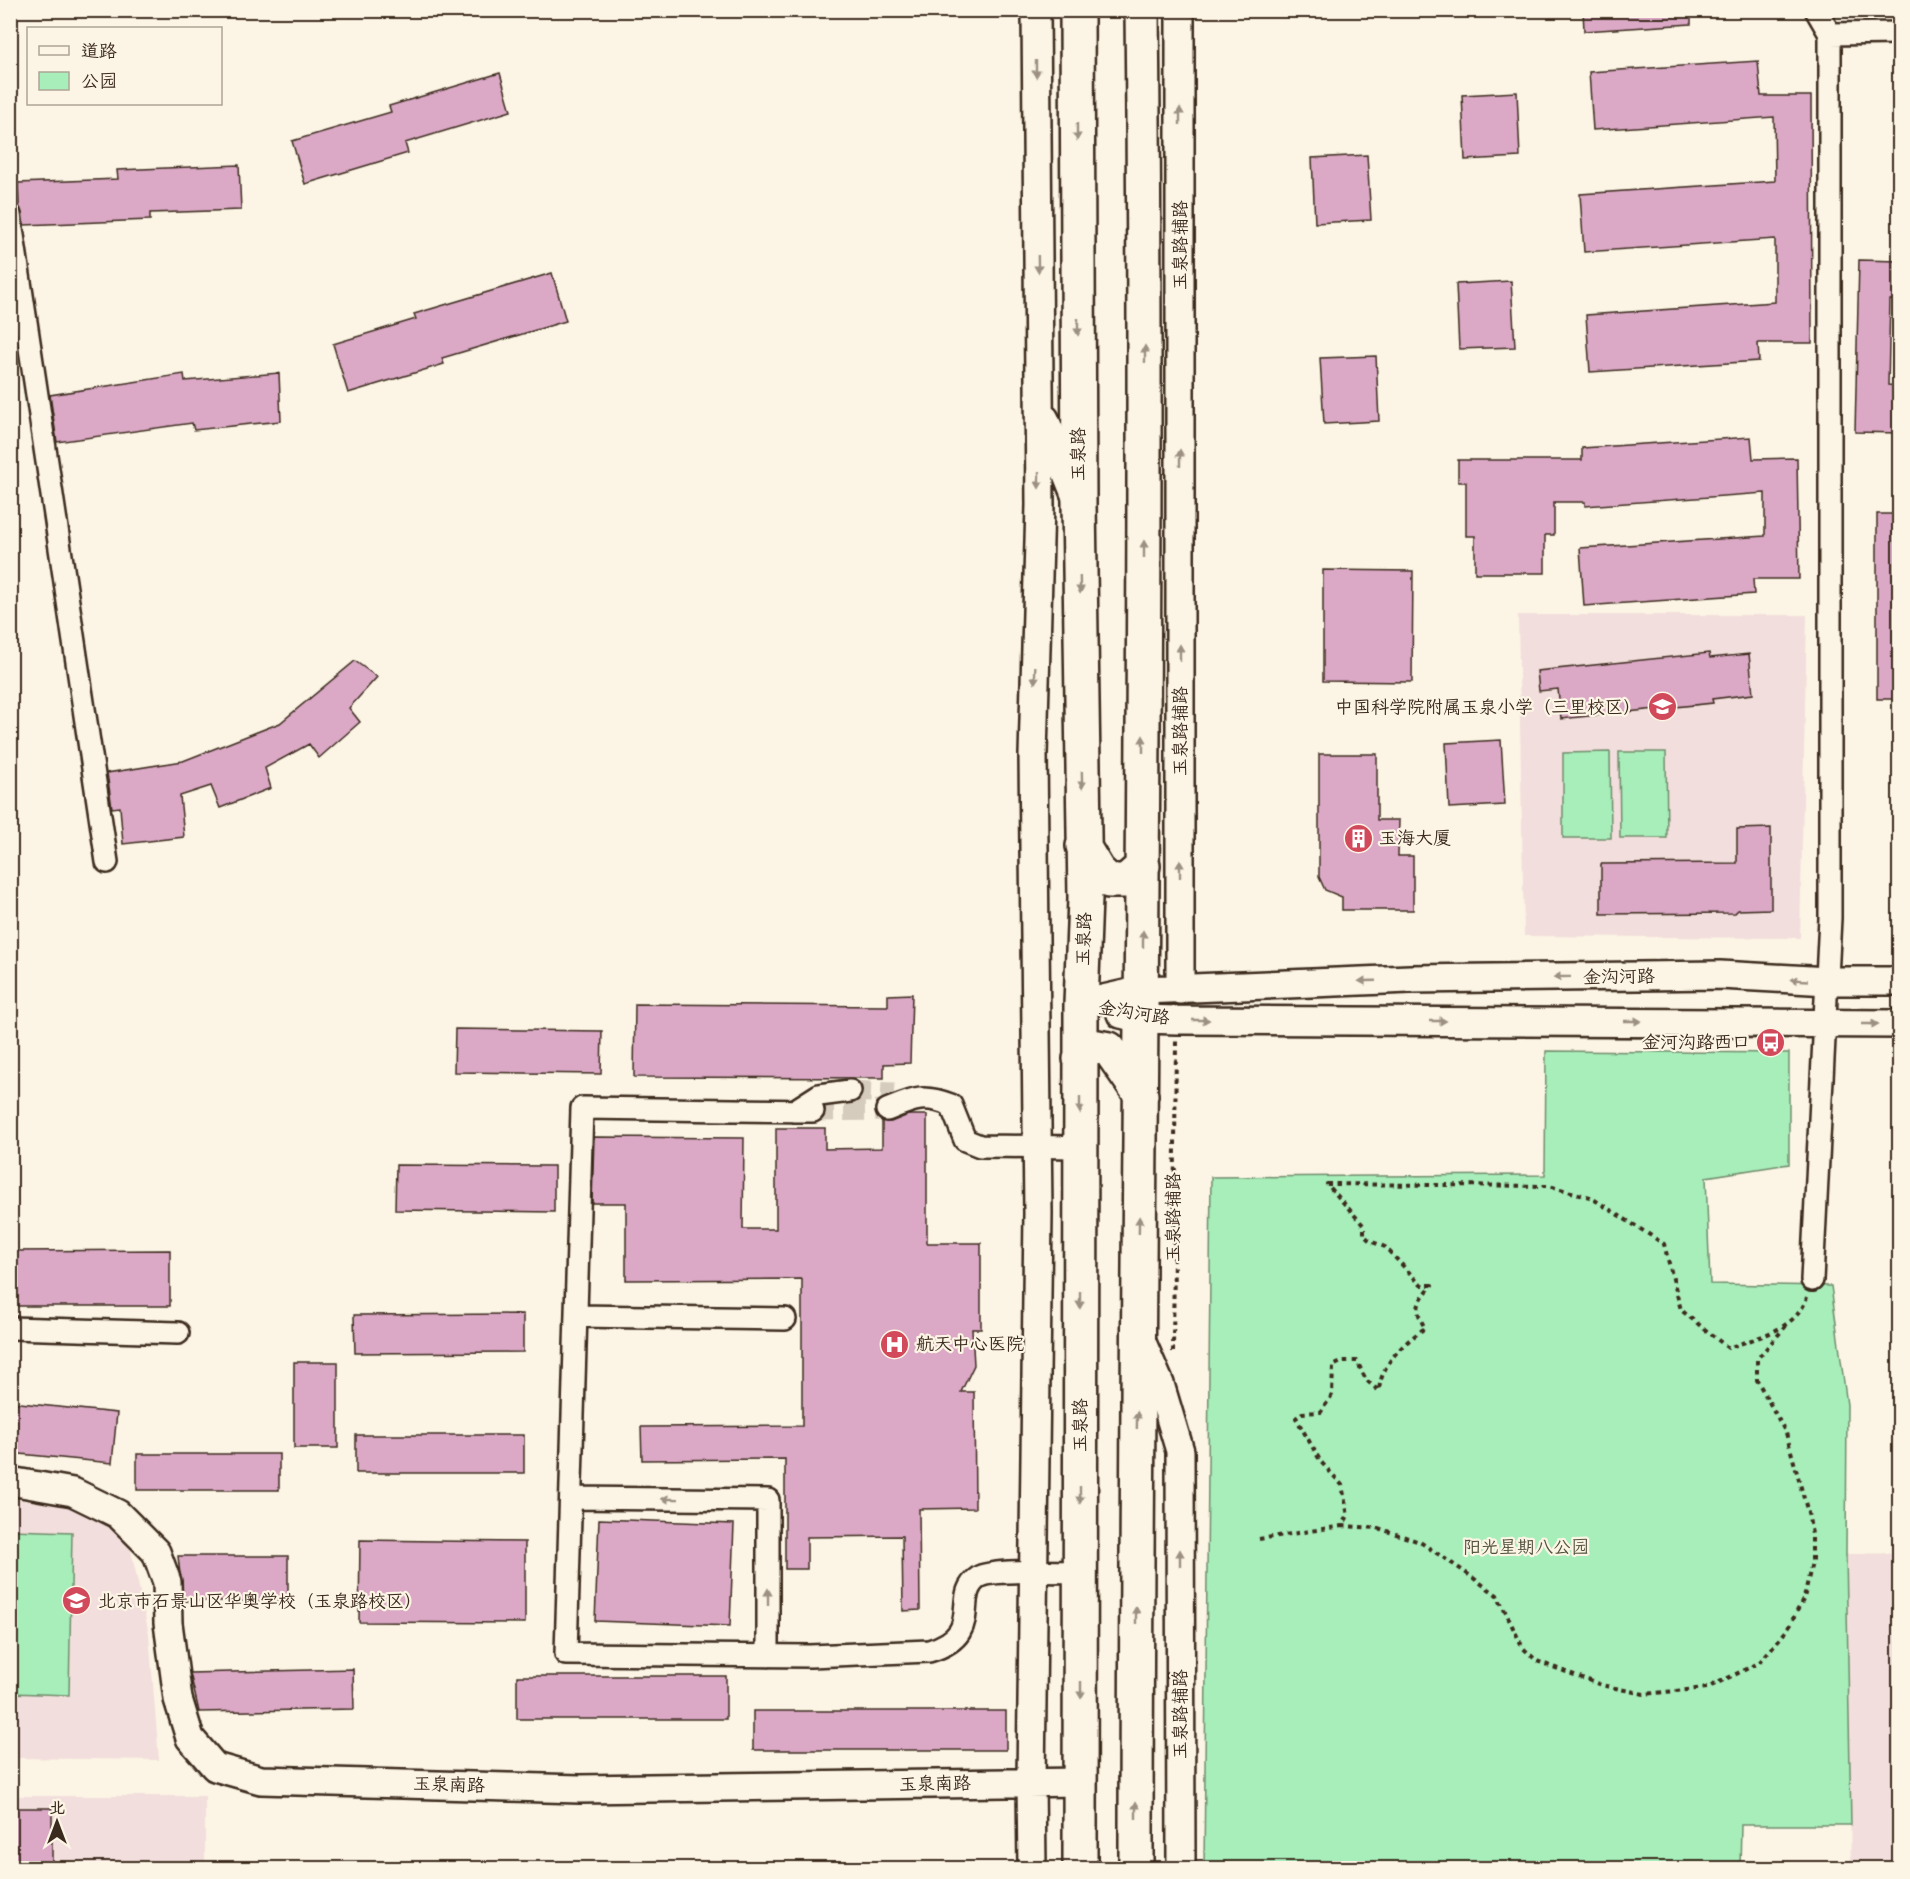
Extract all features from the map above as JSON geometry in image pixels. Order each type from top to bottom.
[{"type":"main road","name":"玉泉路","points":[[1077,10],[1079,503],[1085,898],[1080,1059],[1080,1869]]},
{"type":"main road","points":[[1136,1869],[1138,1334],[1143,1005],[1145,276],[1142,10]]},
{"type":"main road","points":[[1083,846],[1098,871],[1109,881],[1126,881],[1143,866]]},
{"type":"main road","points":[[1080,1059],[1092,1046],[1109,1049],[1141,1095]]},
{"type":"street","points":[[1032,1869],[1037,1147],[1033,756],[1040,505],[1036,10]]},
{"type":"street","name":"玉泉路辅路","points":[[1180,10],[1180,990]]},
{"type":"street","points":[[1812,1280],[1830,918],[1830,34],[1816,10]]},
{"type":"street","points":[[1830,34],[1899,33]]},
{"type":"street","points":[[1145,276],[1180,165]]},
{"type":"street","points":[[10,215],[108,862]]},
{"type":"street","points":[[1039,404],[1079,503]]},
{"type":"street","name":"金沟河路","points":[[1143,1005],[1180,990],[1410,979],[1720,975],[1828,981],[1899,981]]},
{"type":"street","name":"金沟河路","points":[[1081,1004],[1143,1005],[1177,1020],[1748,1021],[1899,1024]]},
{"type":"street","points":[[850,1091],[819,1095],[803,1111],[582,1108],[566,1654],[768,1656],[929,1651],[945,1646],[961,1632],[969,1589],[978,1577],[986,1574],[1080,1572]]},
{"type":"street","points":[[890,1101],[930,1097],[951,1106],[965,1140],[980,1146],[1080,1147]]},
{"type":"street","points":[[576,1316],[785,1319]]},
{"type":"street","points":[[10,1328],[178,1333]]},
{"type":"street","name":"玉泉路辅路","points":[[1138,1334],[1160,1384],[1180,1451],[1181,1869]]},
{"type":"street","name":"玉泉南路","points":[[10,1481],[73,1492],[118,1514],[156,1552],[167,1582],[168,1623],[178,1700],[190,1738],[215,1767],[238,1774],[261,1780],[580,1789],[1081,1782]]},
{"type":"street","points":[[571,1498],[768,1500],[768,1656]]},
{"type":"path","name":"玉泉路辅路","points":[[1173,1353],[1177,1020]]},
{"type":"path","points":[[1342,1526],[1348,1516],[1342,1485],[1321,1462],[1296,1418],[1302,1413],[1321,1412],[1332,1395],[1333,1366],[1343,1361],[1357,1361],[1366,1380],[1380,1391],[1380,1379],[1399,1348],[1425,1328],[1417,1315],[1419,1302],[1432,1285],[1421,1285],[1385,1247],[1370,1241],[1364,1235],[1364,1226],[1327,1184],[1549,1186],[1590,1197],[1664,1244],[1681,1310],[1728,1348],[1787,1325]]},
{"type":"path","points":[[1259,1539],[1342,1526],[1378,1528],[1420,1542],[1497,1594],[1523,1648],[1537,1661],[1601,1686],[1644,1694],[1707,1688],[1759,1663],[1787,1630],[1804,1598],[1812,1562],[1812,1534],[1786,1433],[1757,1380],[1757,1359],[1804,1308],[1812,1280]]},
{"type":"shaded area","name":"中国科学院附属玉泉小学（三里校区）","points":[[1518,615],[1807,615],[1800,938],[1524,936]]},
{"type":"shaded area","name":"北京市石景山区华奥学校（玉泉路校区）","points":[[11,1499],[81,1506],[115,1528],[131,1550],[149,1634],[159,1760],[11,1758]]},
{"type":"shaded area","points":[[1899,1553],[1899,1868],[1851,1868],[1846,1554]]},
{"type":"shaded area","points":[[11,1796],[205,1796],[205,1868],[11,1868]]},
{"type":"green space","points":[[1610,752],[1611,838],[1563,838],[1563,753]]},
{"type":"green space","points":[[1619,752],[1666,752],[1667,838],[1620,838]]},
{"type":"green space","name":"阳光星期八公园","points":[[1546,1051],[1789,1053],[1789,1164],[1706,1177],[1710,1284],[1831,1286],[1847,1405],[1846,1554],[1851,1825],[1741,1825],[1740,1868],[1204,1868],[1211,1177],[1545,1175]]},
{"type":"green space","points":[[11,1530],[72,1532],[69,1695],[11,1693]]},
{"type":"building","points":[[1583,10],[1691,10],[1691,24],[1584,31]]},
{"type":"building","points":[[1758,61],[1761,96],[1811,96],[1812,343],[1758,343],[1759,361],[1590,372],[1586,315],[1775,302],[1775,239],[1584,252],[1580,194],[1775,181],[1774,117],[1593,130],[1589,72]]},
{"type":"building","points":[[500,73],[511,111],[405,143],[408,153],[305,184],[292,141],[391,112],[389,106]]},
{"type":"building","points":[[1517,92],[1520,157],[1465,160],[1462,95]]},
{"type":"building","points":[[1367,155],[1371,220],[1315,223],[1312,158]]},
{"type":"building","points":[[239,165],[241,210],[150,213],[150,220],[24,225],[19,206],[18,183],[118,179],[117,170]]},
{"type":"building","points":[[1859,260],[1899,261],[1899,300],[1890,300],[1888,385],[1899,386],[1899,433],[1855,432]]},
{"type":"building","points":[[552,273],[566,321],[442,358],[444,364],[348,393],[333,344],[416,319],[414,314]]},
{"type":"building","points":[[1511,281],[1515,347],[1459,349],[1456,284]]},
{"type":"building","points":[[1376,356],[1379,421],[1324,424],[1320,358]]},
{"type":"building","points":[[279,373],[281,421],[194,430],[192,423],[57,442],[50,395],[184,374],[185,381]]},
{"type":"building","points":[[1751,437],[1753,459],[1797,458],[1799,579],[1753,579],[1754,594],[1584,606],[1580,548],[1765,536],[1765,493],[1585,506],[1585,502],[1554,502],[1554,535],[1545,535],[1545,573],[1475,573],[1475,536],[1466,536],[1466,482],[1458,482],[1458,460],[1582,460],[1582,448]]},
{"type":"building","points":[[1877,514],[1899,514],[1899,699],[1877,699]]},
{"type":"building","points":[[1323,570],[1413,571],[1412,682],[1323,681]]},
{"type":"building","points":[[1709,653],[1710,658],[1749,654],[1753,694],[1712,699],[1713,703],[1561,719],[1558,689],[1539,691],[1537,671]]},
{"type":"building","points":[[355,661],[377,677],[349,708],[360,722],[319,758],[309,744],[265,768],[271,788],[220,808],[211,786],[180,796],[184,837],[123,844],[120,807],[112,808],[107,773],[183,761],[280,723]]},
{"type":"building","points":[[1501,740],[1505,805],[1449,808],[1446,743]]},
{"type":"building","name":"玉海大厦","points":[[1319,754],[1377,754],[1377,820],[1399,820],[1398,856],[1413,856],[1413,910],[1342,910],[1342,897],[1325,890],[1319,877]]},
{"type":"building","points":[[1771,828],[1771,909],[1738,910],[1735,913],[1601,914],[1601,864],[1737,863],[1737,829]]},
{"type":"building","points":[[912,994],[910,1063],[884,1064],[884,1078],[634,1077],[635,1004],[888,1006],[888,995]]},
{"type":"building","points":[[455,1029],[602,1031],[601,1074],[454,1072]]},
{"type":"building","points":[[908,1115],[927,1115],[927,1243],[981,1243],[981,1329],[972,1329],[974,1365],[961,1392],[974,1392],[975,1508],[919,1509],[920,1610],[903,1611],[902,1536],[807,1537],[807,1569],[785,1569],[785,1459],[642,1460],[641,1427],[802,1426],[802,1279],[626,1280],[626,1203],[592,1203],[594,1137],[744,1138],[743,1229],[776,1229],[776,1128],[825,1128],[825,1149],[882,1148],[882,1121],[891,1122]]},
{"type":"building","points":[[396,1165],[554,1166],[554,1212],[395,1210]]},
{"type":"building","points":[[170,1250],[170,1306],[10,1306],[10,1251]]},
{"type":"building","points":[[523,1314],[523,1352],[355,1353],[354,1315]]},
{"type":"building","points":[[294,1362],[338,1362],[338,1448],[294,1448]]},
{"type":"building","points":[[10,1402],[117,1413],[112,1463],[10,1453]]},
{"type":"building","points":[[356,1435],[524,1435],[524,1473],[356,1473]]},
{"type":"building","points":[[137,1454],[279,1454],[279,1490],[137,1490]]},
{"type":"building","points":[[599,1519],[734,1524],[730,1626],[595,1621]]},
{"type":"building","points":[[360,1540],[525,1542],[525,1623],[359,1622]]},
{"type":"building","points":[[178,1556],[288,1556],[288,1601],[183,1601]]},
{"type":"building","points":[[353,1669],[354,1709],[199,1712],[190,1673]]},
{"type":"building","points":[[517,1676],[726,1676],[726,1719],[517,1719]]},
{"type":"building","points":[[753,1711],[1006,1711],[1006,1750],[753,1750]]},
{"type":"building","points":[[10,1808],[52,1808],[52,1869],[10,1869]]},
{"type":"tunnel","points":[[850,1091],[894,1093]]},
{"type":"tunnel","points":[[813,1111],[887,1110]]},
{"type":"place","name":"中国科学院附属玉泉小学（三里校区）","points":[[1662,707]]},
{"type":"place","name":"玉海大厦","points":[[1358,838]]},
{"type":"place","name":"金河沟路西口","points":[[1771,1042]]},
{"type":"place","name":"航天中心医院","points":[[895,1344]]},
{"type":"place","name":"北京市石景山区华奥学校（玉泉路校区）","points":[[77,1601]]}]
